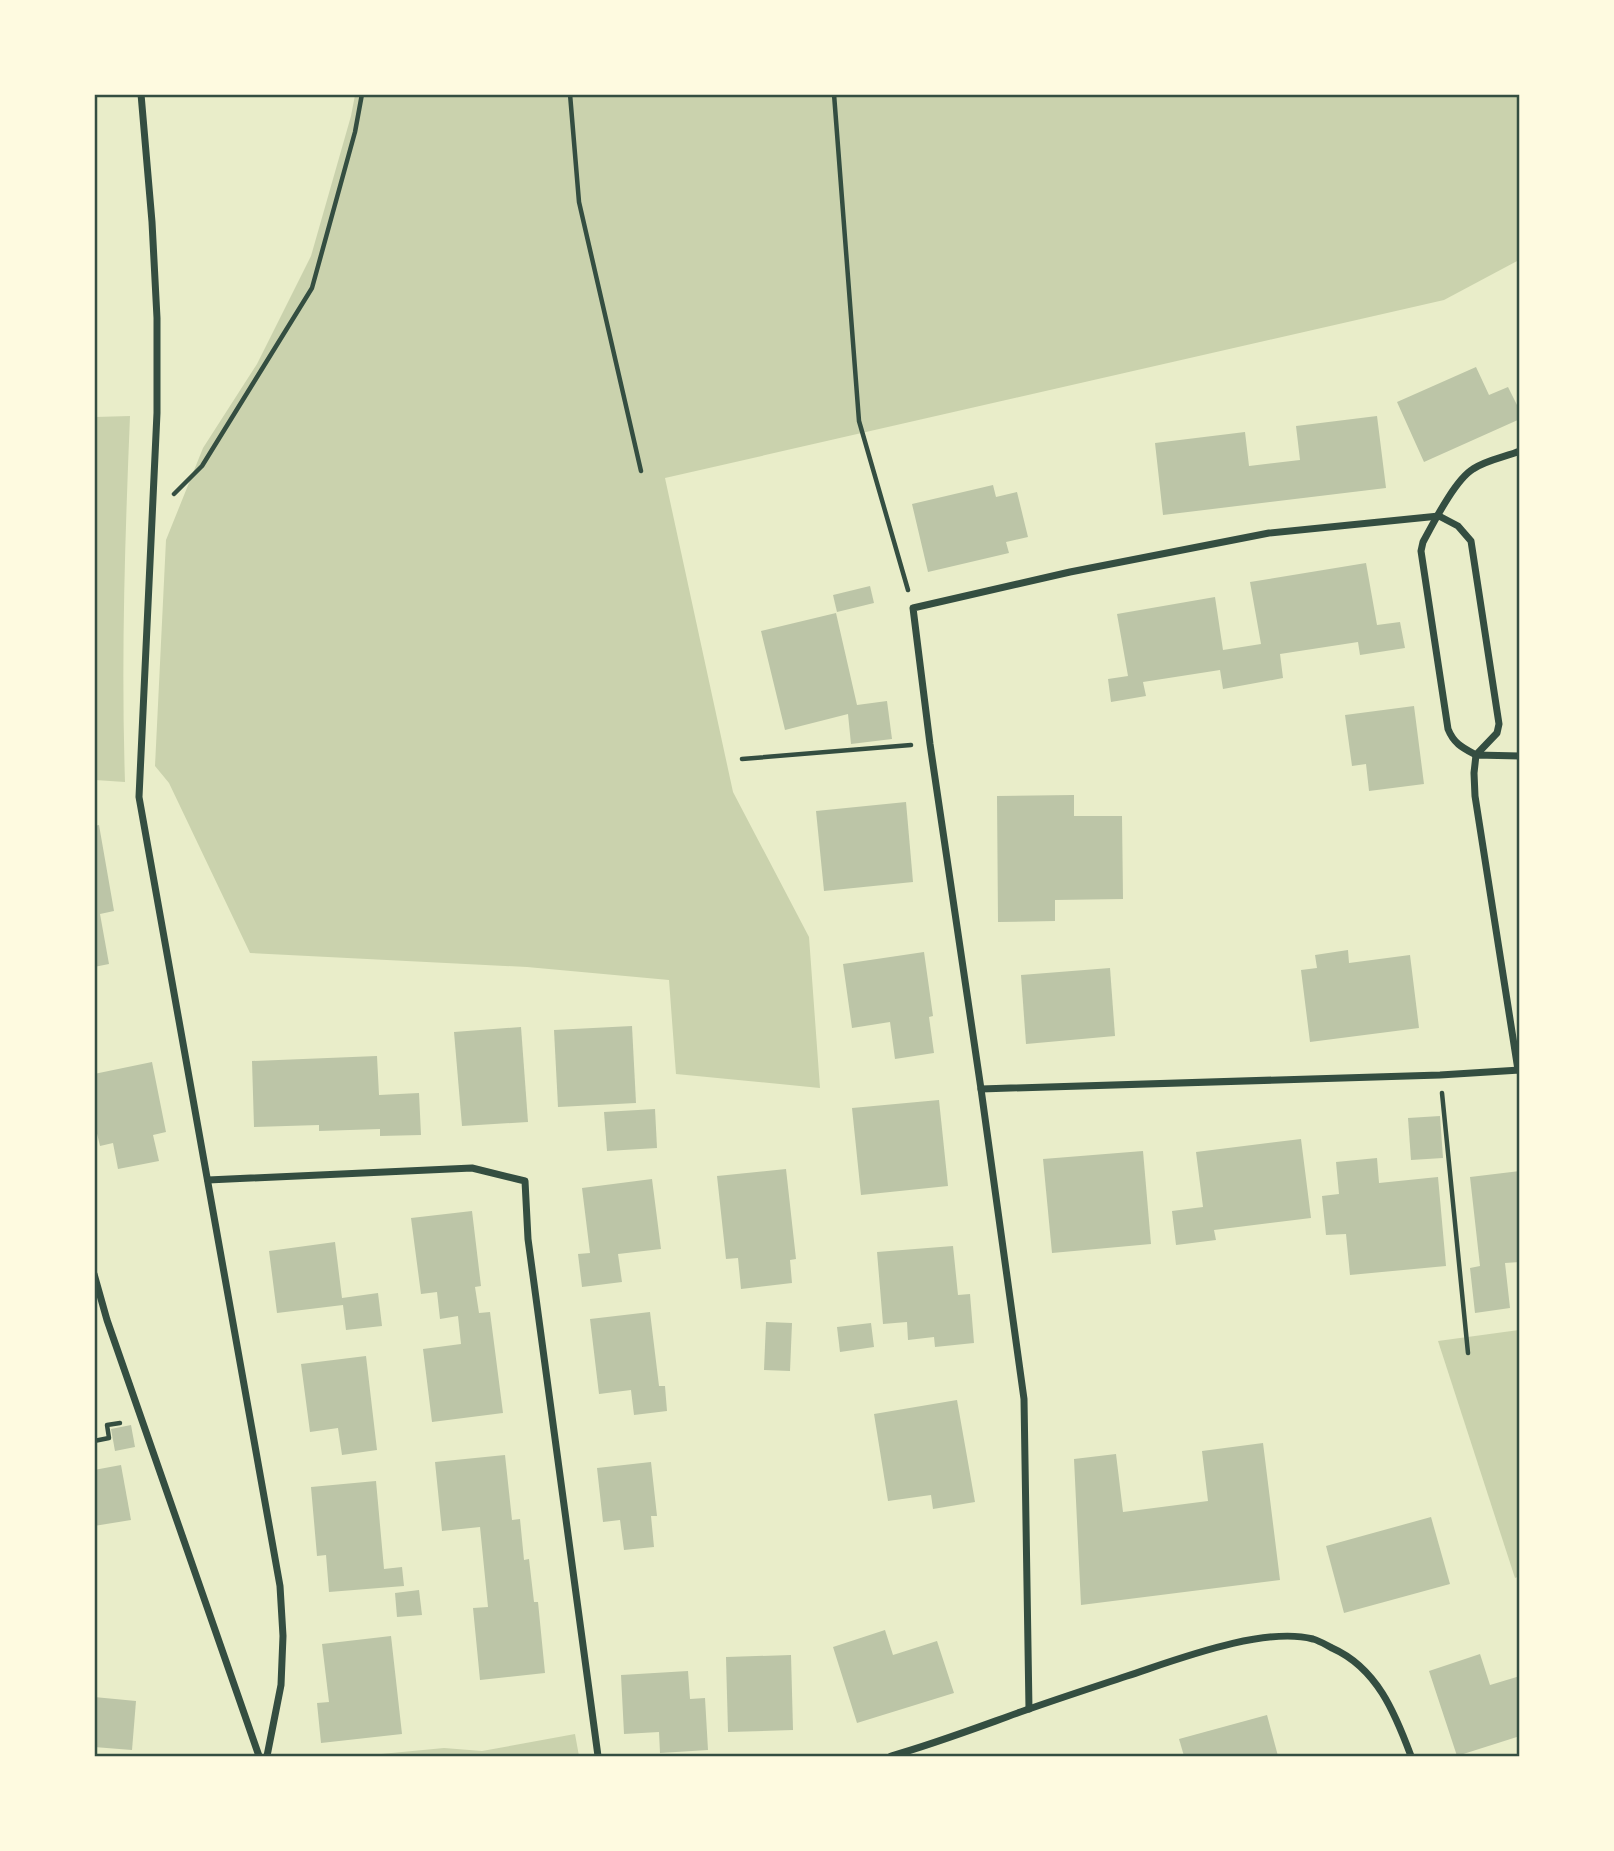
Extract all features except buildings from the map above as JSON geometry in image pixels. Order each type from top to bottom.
[{"type":"street","points":[[141,94],[157,318],[157,413],[139,797],[280,1586],[283,1636],[281,1685],[267,1756]]},
{"type":"street","points":[[1520,451],[1474,468],[1458,484],[1423,542],[1421,551],[1448,729],[1452,739],[1476,755],[1520,756]]},
{"type":"street","points":[[981,1089],[1440,1075],[1519,1070],[1475,796],[1476,755],[1497,733],[1499,723],[1471,541],[1458,526],[1439,516],[1269,533],[1070,572],[913,608],[1024,1399],[1029,1709]]},
{"type":"street","points":[[208,1180],[472,1168],[525,1181],[528,1239],[598,1756]]},
{"type":"street","points":[[94,1274],[107,1320],[259,1756]]},
{"type":"street","points":[[891,1756],[1184,1657],[1259,1638],[1287,1636],[1314,1639],[1358,1663],[1390,1705],[1410,1756]]},
{"type":"path","points":[[151,517],[202,466],[312,288],[355,132],[362,94]]},
{"type":"path","points":[[570,94],[579,202],[641,471]]},
{"type":"path","points":[[834,94],[859,421],[913,608]]},
{"type":"path","points":[[742,758],[930,744]]},
{"type":"path","points":[[1440,1075],[1468,1353]]},
{"type":"path","points":[[94,1441],[109,1438],[107,1425],[142,1419]]},
{"type":"green space","points":[[355,95],[1519,95],[1519,260],[1444,300],[665,478],[733,792],[809,937],[820,1088],[676,1074],[669,980],[527,967],[250,953],[169,783],[155,766],[166,540],[203,448],[257,364],[311,256]]},
{"type":"green space","points":[[130,416],[124,599],[125,782],[95,780],[95,417]]},
{"type":"green space","points":[[1519,1330],[1520,1576],[1515,1578],[1438,1341]]},
{"type":"green space","points":[[575,1734],[579,1756],[360,1756],[444,1748],[482,1751]]}]
